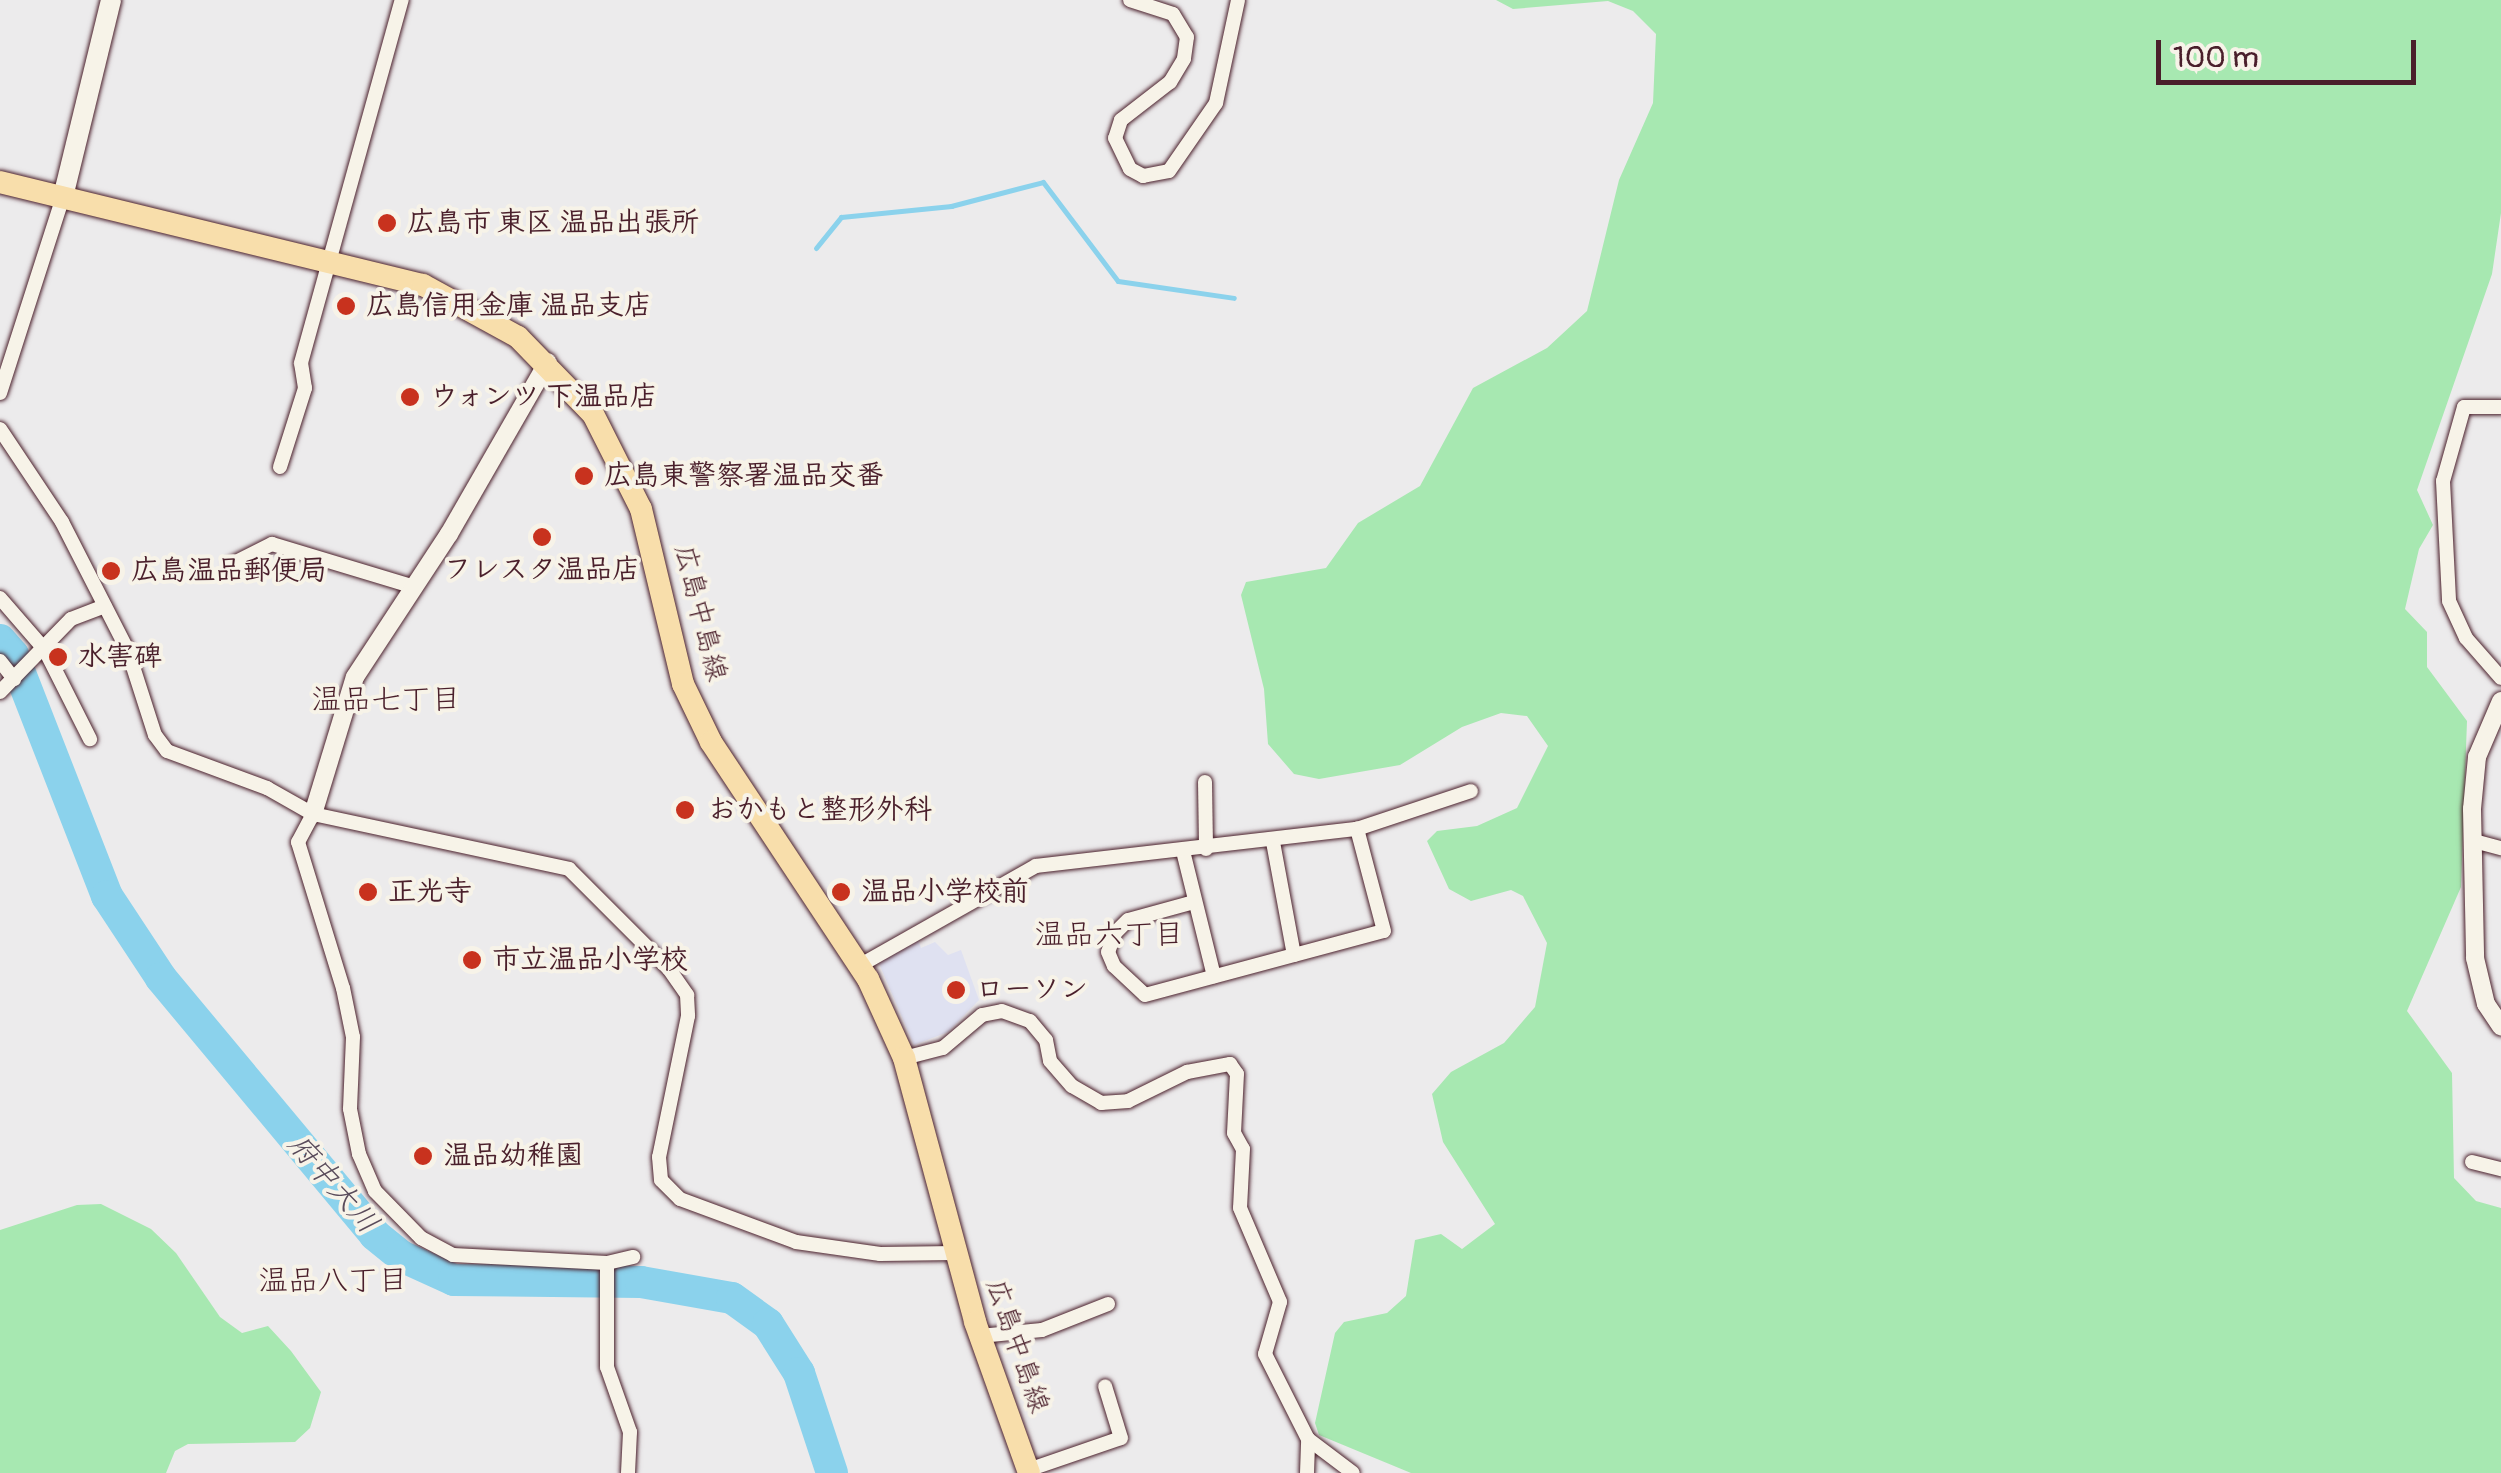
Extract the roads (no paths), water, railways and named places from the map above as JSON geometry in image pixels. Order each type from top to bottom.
[{"type":"main road","points":[[63,197],[111,0]]},
{"type":"main road","name":"広島中島線","points":[[0,182],[333,264],[456,300],[548,362],[593,414],[628,476],[683,684],[711,742],[859,966],[904,1058],[980,1336],[1029,1472]]},
{"type":"street","points":[[280,467],[305,388],[302,363],[333,264],[402,0]]},
{"type":"street","points":[[1130,0],[1173,14],[1187,37],[1184,59],[1170,82],[1121,120],[1115,138],[1130,169],[1142,176],[1168,171],[1180,160],[1216,103],[1238,0]]},
{"type":"street","points":[[0,394],[63,197]]},
{"type":"street","points":[[548,362],[356,677],[312,814],[298,842],[343,988],[353,1037],[350,1110],[358,1154],[375,1191],[421,1238],[453,1255],[607,1265],[633,1257]]},
{"type":"street","points":[[2501,407],[2464,407],[2443,482],[2449,601],[2466,638],[2501,678]]},
{"type":"street","points":[[0,429],[62,522],[105,606],[166,752],[268,788],[312,814],[570,870],[670,969],[687,995],[688,1016],[658,1157],[661,1180],[680,1199],[796,1242],[880,1254],[955,1252]]},
{"type":"street","points":[[232,564],[272,544],[414,587]]},
{"type":"street","points":[[0,598],[46,650],[90,738]]},
{"type":"street","points":[[0,692],[46,650],[71,619],[105,606]]},
{"type":"street","points":[[0,661],[14,680]]},
{"type":"street","points":[[2501,701],[2478,758],[2474,841],[2475,958],[2486,1004],[2501,1026]]},
{"type":"street","points":[[1206,782],[1206,849]]},
{"type":"street","points":[[859,966],[1036,866],[1272,842],[1358,829],[1470,791]]},
{"type":"street","points":[[1194,902],[1128,920],[1108,952],[1146,995],[1384,931],[1358,829]]},
{"type":"street","points":[[2474,841],[2501,848]]},
{"type":"street","points":[[1272,842],[1294,955]]},
{"type":"street","points":[[1183,852],[1214,976]]},
{"type":"street","points":[[904,1058],[943,1048],[982,1015],[1002,1010],[1030,1021],[1046,1040],[1050,1062],[1072,1086],[1102,1103],[1128,1102],[1187,1072],[1230,1064],[1237,1074],[1234,1133],[1244,1149],[1240,1208],[1280,1302],[1265,1354],[1308,1439],[1354,1473]]},
{"type":"street","points":[[2472,1162],[2501,1169]]},
{"type":"street","points":[[607,1265],[607,1367],[630,1432],[628,1473]]},
{"type":"street","points":[[980,1336],[1042,1330],[1108,1304]]},
{"type":"street","points":[[1029,1472],[1121,1438],[1105,1386]]},
{"type":"street","points":[[1308,1439],[1308,1473]]},
{"type":"waterway","points":[[816,248],[841,217],[951,206],[1043,182],[1118,281],[1234,298]]},
{"type":"waterway","name":"府中大川","points":[[0,640],[13,655],[107,896],[161,978],[375,1235],[401,1256],[454,1280],[641,1282],[732,1298],[768,1324],[799,1373],[832,1473]]},
{"type":"place","name":"広島市 東区 温品出張所","points":[[387,223]]},
{"type":"place","name":"広島信用金庫 温品支店","points":[[346,306]]},
{"type":"place","name":"ウォンツ 下温品店","points":[[410,397]]},
{"type":"place","name":"広島東警察署温品交番","points":[[584,476]]},
{"type":"place","name":"フレスタ温品店","points":[[542,537]]},
{"type":"place","name":"広島温品郵便局","points":[[111,571]]},
{"type":"place","name":"水害碑","points":[[58,657]]},
{"type":"place","name":"おかもと整形外科","points":[[685,810]]},
{"type":"place","name":"正光寺","points":[[368,892]]},
{"type":"place","name":"温品小学校前","points":[[841,892]]},
{"type":"place","name":"市立温品小学校","points":[[472,960]]},
{"type":"place","name":"ローソン","points":[[956,990]]},
{"type":"place","name":"温品幼稚園","points":[[423,1156]]},
{"type":"district","name":"温品七丁目","points":[[386,700]]},
{"type":"district","name":"温品六丁目","points":[[1109,935]]},
{"type":"district","name":"温品八丁目","points":[[333,1281]]}]
